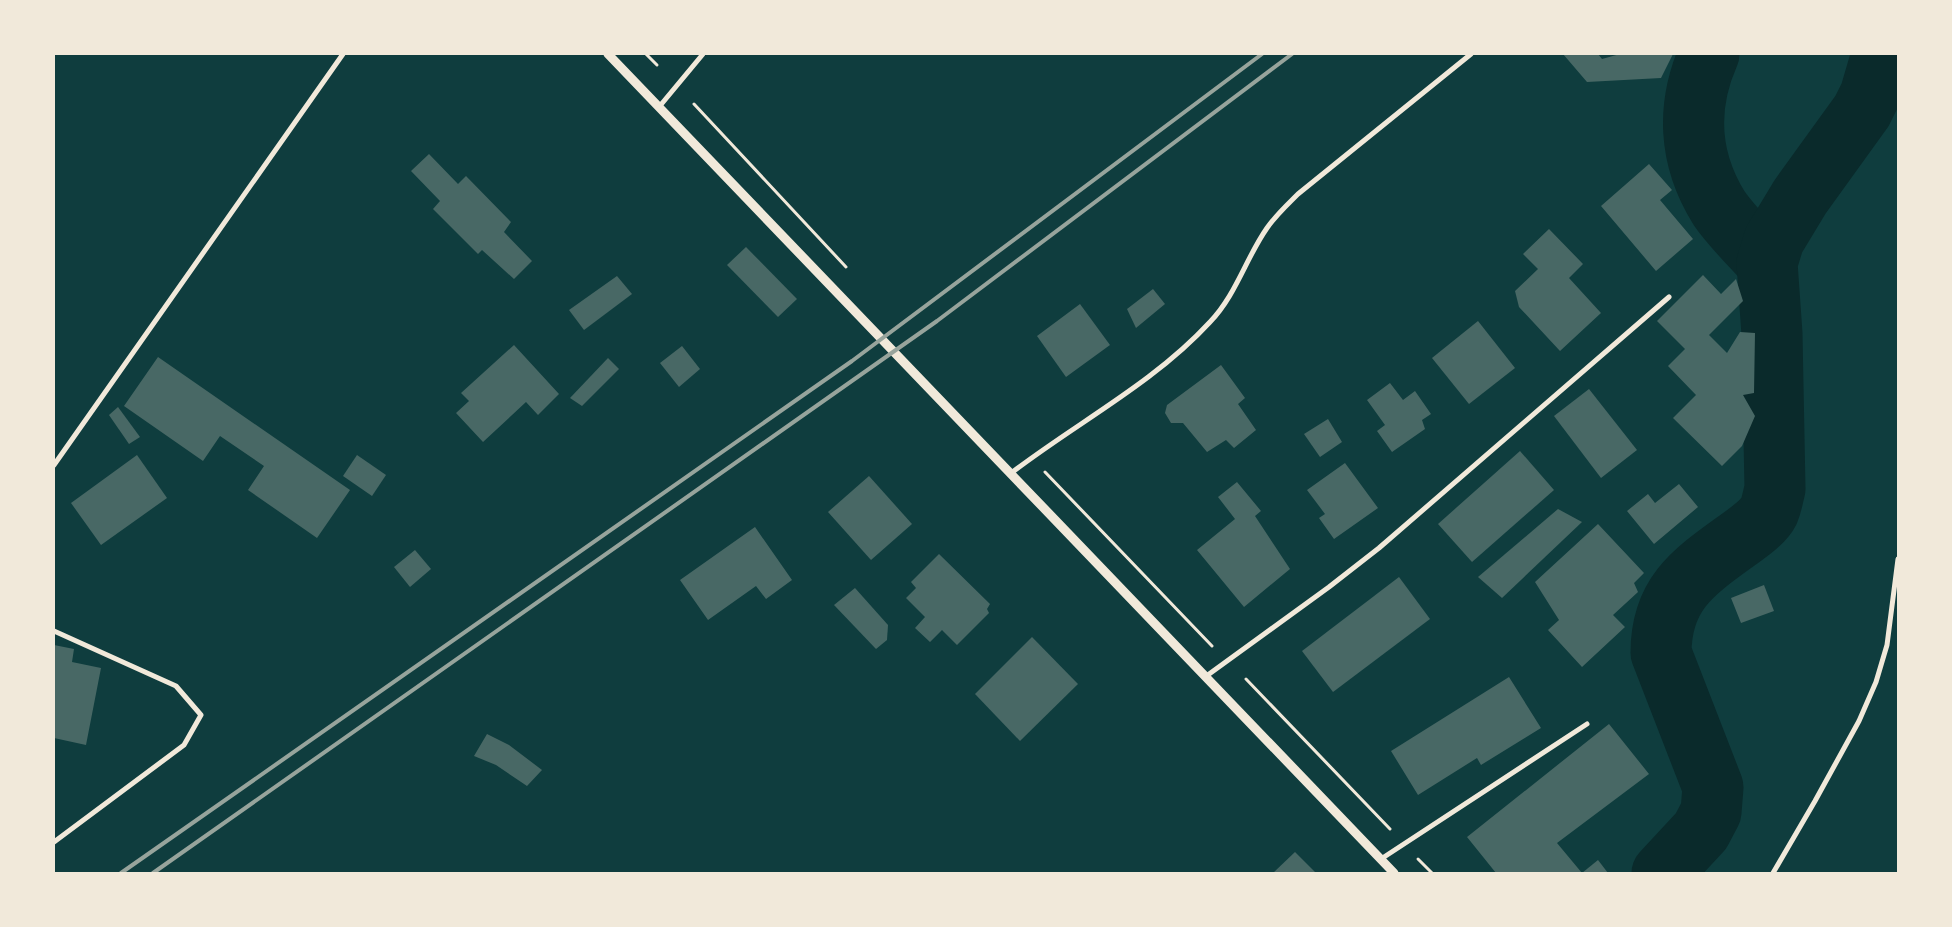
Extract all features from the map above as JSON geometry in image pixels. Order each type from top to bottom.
[{"type":"street","points":[[54,465],[343,54]]},
{"type":"street","points":[[608,54],[1394,873]]},
{"type":"street","points":[[659,107],[703,54]]},
{"type":"street","points":[[1010,475],[1156,372],[1190,343],[1226,302],[1267,228],[1282,210],[1298,194],[1471,54]]},
{"type":"street","points":[[1204,677],[1329,587],[1379,548],[1669,297]]},
{"type":"street","points":[[1773,873],[1859,721],[1876,682],[1887,645],[1898,559]]},
{"type":"street","points":[[54,631],[176,686],[200,715],[184,745],[54,842]]},
{"type":"street","points":[[1381,859],[1587,724]]},
{"type":"path","points":[[646,54],[657,65]]},
{"type":"path","points":[[694,104],[848,269]]},
{"type":"path","points":[[1043,470],[1212,647]]},
{"type":"path","points":[[1246,679],[1389,827]]},
{"type":"building","points":[[1563,54],[1598,54],[1602,59],[1620,54],[1673,54],[1661,78],[1587,82]]},
{"type":"building","points":[[429,154],[458,184],[466,176],[511,222],[504,232],[532,261],[514,279],[482,250],[478,254],[433,209],[440,201],[411,171]]},
{"type":"building","points":[[1649,164],[1672,190],[1660,200],[1693,239],[1656,271],[1601,206]]},
{"type":"building","points":[[1549,229],[1583,264],[1569,278],[1601,313],[1560,351],[1519,307],[1515,291],[1538,269],[1523,254]]},
{"type":"building","points":[[746,247],[797,299],[778,317],[727,265]]},
{"type":"building","points":[[1703,275],[1721,294],[1736,279],[1743,301],[1709,335],[1727,353],[1740,332],[1755,333],[1754,393],[1743,395],[1755,416],[1742,446],[1722,466],[1673,418],[1696,395],[1668,366],[1685,349],[1657,321]]},
{"type":"building","points":[[617,276],[632,294],[584,330],[569,310]]},
{"type":"building","points":[[1153,289],[1165,304],[1136,328],[1127,309]]},
{"type":"building","points":[[1080,304],[1110,345],[1066,377],[1037,336]]},
{"type":"building","points":[[1478,321],[1515,368],[1469,404],[1432,358]]},
{"type":"building","points":[[514,345],[559,394],[538,415],[526,402],[483,442],[456,413],[469,401],[461,393]]},
{"type":"building","points":[[682,346],[700,369],[679,387],[660,363]]},
{"type":"building","points":[[158,357],[350,490],[317,538],[248,490],[264,466],[220,436],[203,461],[124,406]]},
{"type":"building","points":[[608,358],[619,369],[582,406],[570,398]]},
{"type":"building","points":[[1221,365],[1245,398],[1238,404],[1256,430],[1234,448],[1226,440],[1207,452],[1183,423],[1171,423],[1165,413],[1167,405]]},
{"type":"building","points":[[1390,383],[1403,400],[1415,391],[1431,414],[1422,420],[1425,429],[1392,452],[1377,431],[1385,425],[1367,400]]},
{"type":"building","points":[[1589,389],[1637,450],[1601,478],[1554,416]]},
{"type":"building","points":[[118,407],[140,437],[129,444],[109,415]]},
{"type":"building","points":[[1328,419],[1342,442],[1320,457],[1304,434]]},
{"type":"building","points":[[1520,451],[1554,490],[1472,562],[1438,524]]},
{"type":"building","points":[[137,455],[167,498],[101,545],[71,503]]},
{"type":"building","points":[[357,455],[386,475],[372,496],[343,476]]},
{"type":"building","points":[[1345,463],[1378,508],[1334,539],[1319,518],[1325,514],[1307,490]]},
{"type":"building","points":[[869,476],[912,524],[871,560],[828,512]]},
{"type":"building","points":[[1237,482],[1261,511],[1255,516],[1290,569],[1244,607],[1197,550],[1235,519],[1218,497]]},
{"type":"building","points":[[1679,484],[1698,507],[1654,544],[1627,511],[1648,494],[1655,503]]},
{"type":"building","points":[[1558,509],[1582,522],[1502,598],[1478,577]]},
{"type":"building","points":[[1598,524],[1644,573],[1634,583],[1638,592],[1613,615],[1625,627],[1582,667],[1548,630],[1559,620],[1535,582]]},
{"type":"building","points":[[755,527],[792,580],[766,599],[756,586],[708,620],[680,580]]},
{"type":"building","points":[[415,550],[431,569],[410,587],[394,567]]},
{"type":"building","points":[[939,554],[990,604],[987,609],[989,613],[957,645],[942,630],[930,642],[915,628],[925,617],[906,598],[916,588],[911,582]]},
{"type":"building","points":[[1399,577],[1430,619],[1333,692],[1302,651]]},
{"type":"building","points":[[1764,585],[1774,611],[1741,623],[1731,598]]},
{"type":"building","points":[[855,588],[888,625],[887,640],[876,649],[834,605]]},
{"type":"building","points":[[1032,637],[1078,684],[1020,741],[975,694]]},
{"type":"building","points":[[54,645],[74,649],[72,662],[101,668],[86,745],[54,738]]},
{"type":"building","points":[[1509,677],[1541,728],[1481,765],[1477,758],[1418,795],[1391,751]]},
{"type":"building","points":[[1609,724],[1649,774],[1557,843],[1582,873],[1496,873],[1467,837]]},
{"type":"building","points":[[487,734],[509,745],[542,770],[527,786],[496,765],[474,756]]},
{"type":"building","points":[[1295,852],[1316,873],[1273,873]]},
{"type":"building","points":[[1598,860],[1608,873],[1582,873]]},
{"type":"waterway","points":[[1709,54],[1696,93],[1694,112],[1696,151],[1701,170],[1719,208],[1767,263]]},
{"type":"waterway","points":[[1662,873],[1701,831],[1711,812],[1713,787],[1661,653],[1662,633],[1673,601],[1682,587],[1705,564],[1763,520],[1770,508],[1775,489],[1772,334],[1767,263],[1774,240],[1800,197],[1862,111],[1870,95],[1882,54]]},
{"type":"railway","points":[[121,873],[852,361],[1262,54]]},
{"type":"railway","points":[[153,873],[937,321],[1292,54]]}]
